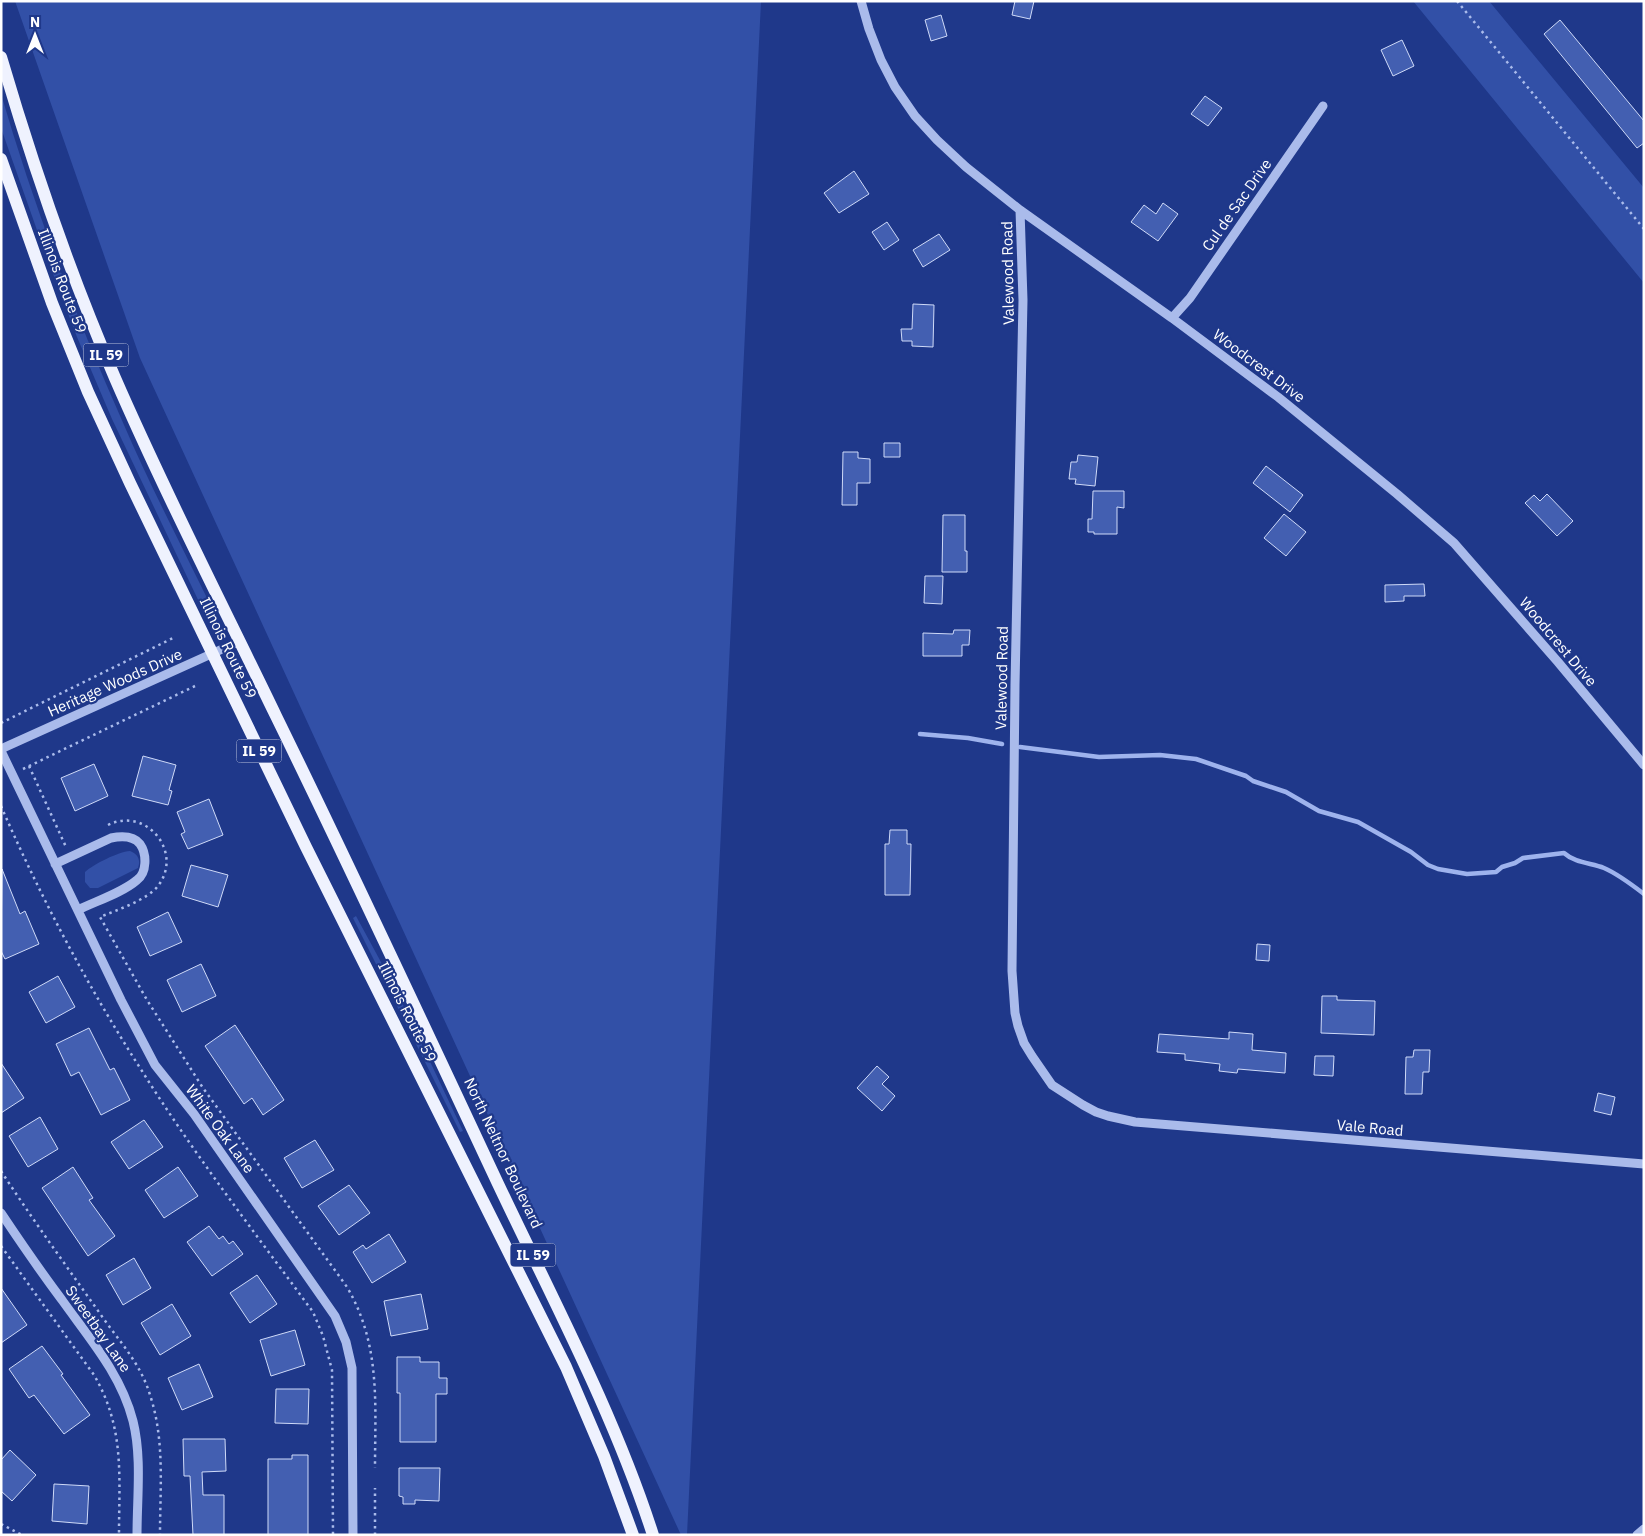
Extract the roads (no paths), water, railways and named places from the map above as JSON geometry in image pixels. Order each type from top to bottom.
[{"type":"main road","name":"Illinois Route 59","points":[[1,57],[42,187],[69,262],[114,375],[155,468],[403,979]]},
{"type":"main road","name":"Illinois Route 59","points":[[1,160],[52,303],[88,392],[212,654],[566,1367],[604,1456],[633,1535]]},
{"type":"main road","name":"North Neltnor Boulevard","points":[[403,979],[602,1401],[640,1494],[653,1535]]},
{"type":"street","name":"Woodcrest Drive","points":[[861,1],[881,60],[895,87],[915,116],[937,140],[966,167],[1020,210],[1172,318],[1318,429],[1454,544],[1489,582],[1644,765]]},
{"type":"street","name":"Cul de Sac Drive","points":[[1172,318],[1190,298],[1323,106]]},
{"type":"street","name":"Valewood Road","points":[[1020,210],[1023,300],[1015,675],[1012,971],[1018,1026],[1032,1056],[1052,1084],[1096,1112]]},
{"type":"street","name":"Heritage Woods Drive","points":[[1,750],[240,642]]},
{"type":"street","name":"White Oak Lane","points":[[1,750],[133,1024],[155,1065],[194,1114],[335,1316],[346,1342],[352,1368],[353,1535]]},
{"type":"street","points":[[55,864],[111,838],[129,837],[139,843],[144,854],[144,867],[139,879],[127,887],[78,910]]},
{"type":"street","name":"Vale Road","points":[[1096,1112],[1135,1122],[1644,1164]]},
{"type":"street","name":"Sweetbay Lane","points":[[1,1212],[31,1258],[104,1358],[117,1379],[127,1401],[137,1444],[137,1535]]},
{"type":"street","points":[[1637,1535],[1644,1529]]},
{"type":"waterway","points":[[920,734],[968,738],[1002,744]]},
{"type":"waterway","points":[[1020,747],[1099,757],[1160,755],[1196,759],[1286,792],[1319,811],[1358,822],[1411,852],[1428,865],[1438,869],[1467,874],[1496,872],[1502,867],[1523,858],[1564,853],[1578,861],[1609,870],[1644,894]]}]
